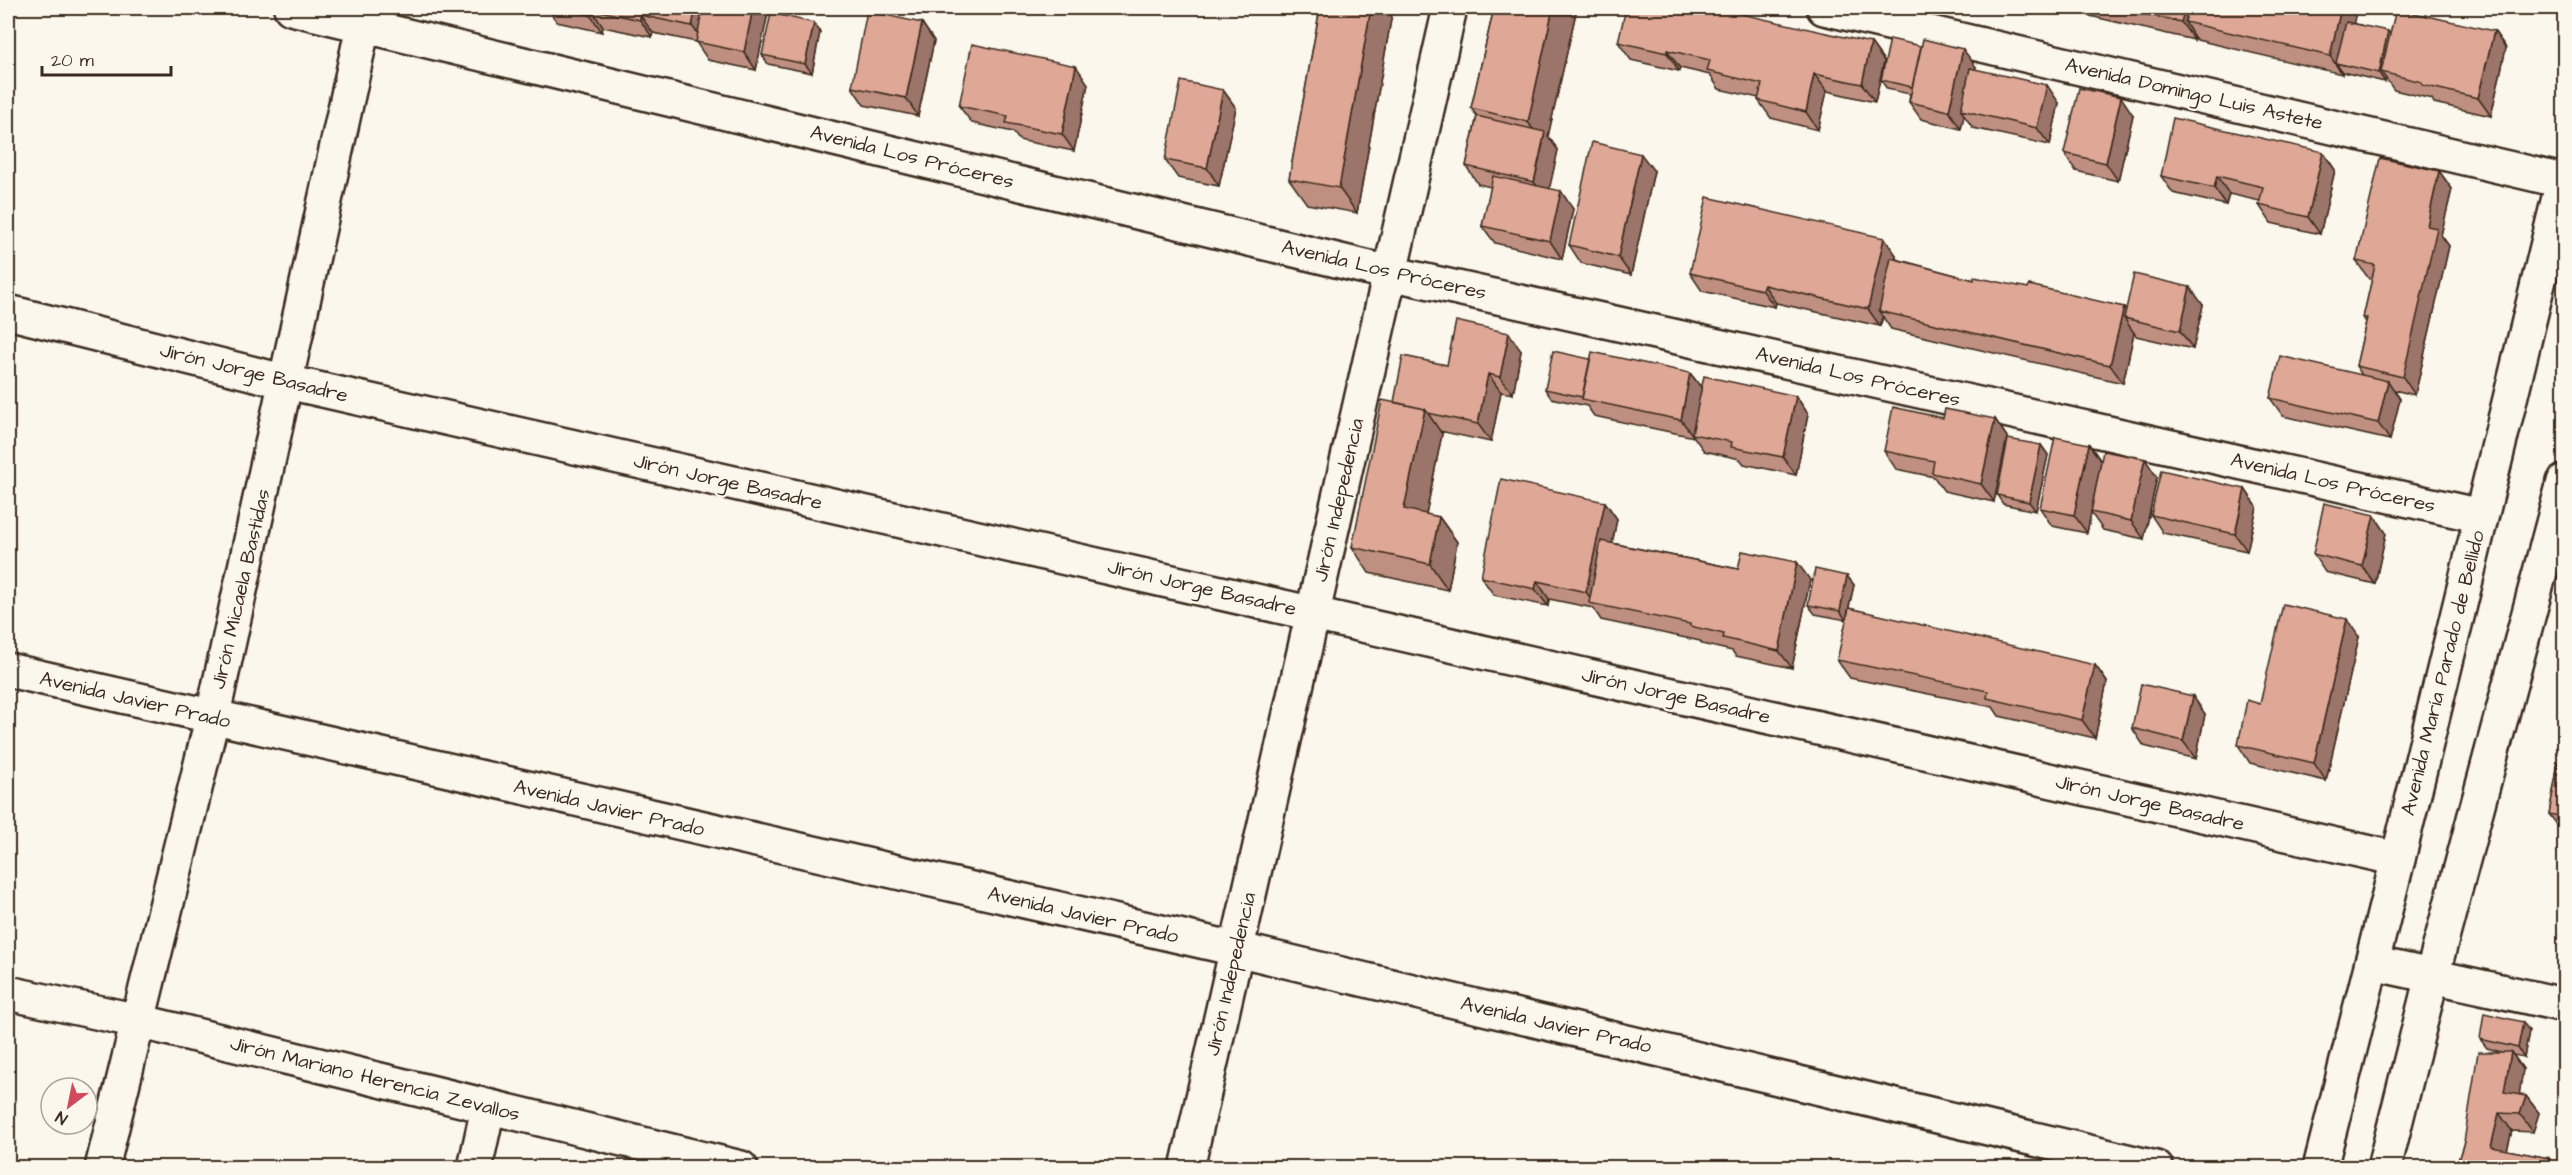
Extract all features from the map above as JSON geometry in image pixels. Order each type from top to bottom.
[{"type":"street","name":"Avenida Los Próceres","points":[[291,8],[365,16],[1390,273],[2481,516]]},
{"type":"street","name":"Jirón Indepedencia","points":[[1187,1167],[1450,8]]},
{"type":"street","name":"Avenida Domingo Luis Astete","points":[[1824,8],[2564,179]]},
{"type":"street","name":"Jirón Micaela Bastidas","points":[[102,1167],[212,718],[365,16]]},
{"type":"street","name":"Avenida María Parado de Bellido","points":[[2320,1167],[2398,859],[2564,179]]},
{"type":"street","name":"Jirón Jorge Basadre","points":[[8,312],[287,382],[2398,859]]},
{"type":"street","points":[[2384,1167],[2432,976],[2565,482]]},
{"type":"street","name":"Avenida Javier Prado","points":[[8,670],[1236,949],[2156,1167]]},
{"type":"street","points":[[2372,963],[2565,1005]]},
{"type":"street","name":"Jirón Mariano Herencia Zevallos","points":[[8,993],[138,1021],[405,1085],[488,1108],[741,1167]]},
{"type":"street","points":[[475,1167],[488,1108]]},
{"type":"building","points":[[558,8],[696,8],[692,26],[640,15],[640,20],[591,9],[590,15]]},
{"type":"building","points":[[703,8],[753,8],[744,52],[696,42]]},
{"type":"building","points":[[1320,8],[1371,8],[1339,188],[1289,179]]},
{"type":"building","points":[[1494,8],[1553,8],[1528,122],[1471,108]]},
{"type":"building","points":[[1626,8],[1715,8],[1871,43],[1862,84],[1814,74],[1806,112],[1758,100],[1762,84],[1707,71],[1710,60],[1618,42]]},
{"type":"building","points":[[2119,8],[2185,8],[2181,22]]},
{"type":"building","points":[[2188,8],[2341,8],[2330,56],[2185,22]]},
{"type":"building","points":[[2396,9],[2494,31],[2478,98],[2422,85],[2422,82],[2381,72]]},
{"type":"building","points":[[867,11],[922,23],[906,98],[852,87]]},
{"type":"building","points":[[771,13],[814,23],[805,64],[762,55]]},
{"type":"building","points":[[2346,22],[2388,31],[2379,73],[2336,63]]},
{"type":"building","points":[[1890,39],[1921,46],[1912,87],[1881,80]]},
{"type":"building","points":[[1923,39],[1963,49],[1949,111],[1909,102]]},
{"type":"building","points":[[972,44],[1076,66],[1062,134],[1006,123],[1008,116],[959,106]]},
{"type":"building","points":[[1970,68],[2047,85],[2037,128],[1961,110]]},
{"type":"building","points":[[1181,81],[1223,90],[1207,168],[1165,160]]},
{"type":"building","points":[[2079,88],[2121,97],[2106,163],[2064,153]]},
{"type":"building","points":[[1477,116],[1545,132],[1534,182],[1466,166]]},
{"type":"building","points":[[2173,118],[2323,152],[2308,217],[2259,205],[2263,187],[2217,176],[2214,188],[2161,176]]},
{"type":"building","points":[[1592,142],[1641,154],[1618,257],[1569,245]]},
{"type":"building","points":[[2380,158],[2439,171],[2427,226],[2437,228],[2403,377],[2356,366],[2367,318],[2363,318],[2375,265],[2356,261]]},
{"type":"building","points":[[1493,176],[1561,191],[1550,241],[1482,226]]},
{"type":"building","points":[[1707,197],[1884,238],[1868,309],[1764,285],[1762,290],[1690,273]]},
{"type":"building","points":[[1891,258],[1974,280],[1974,277],[2028,288],[2029,285],[2124,307],[2110,365],[1879,311]]},
{"type":"building","points":[[2134,274],[2190,287],[2180,331],[2124,318]]},
{"type":"building","points":[[1456,321],[1509,333],[1500,377],[1488,374],[1478,424],[1428,413],[1425,409],[1394,402],[1403,356],[1447,365]]},
{"type":"building","points":[[1553,351],[1590,359],[1582,397],[1545,389]]},
{"type":"building","points":[[1592,352],[1690,373],[1681,420],[1582,399]]},
{"type":"building","points":[[2280,356],[2388,381],[2378,423],[2270,398]]},
{"type":"building","points":[[1704,376],[1796,396],[1783,457],[1731,447],[1732,442],[1692,434]]},
{"type":"building","points":[[1382,400],[1425,409],[1404,509],[1439,517],[1430,564],[1352,547]]},
{"type":"building","points":[[1893,407],[1943,418],[1945,409],[1995,419],[1981,484],[1932,473],[1934,461],[1884,451]]},
{"type":"building","points":[[2055,437],[2089,444],[2074,515],[2040,508]]},
{"type":"building","points":[[2008,439],[2041,445],[2029,502],[1997,495]]},
{"type":"building","points":[[2103,451],[2145,459],[2131,521],[2091,512]]},
{"type":"building","points":[[2161,470],[2245,489],[2235,534],[2151,515]]},
{"type":"building","points":[[1501,479],[1605,502],[1586,592],[1537,581],[1535,589],[1481,577]]},
{"type":"building","points":[[2324,503],[2374,515],[2362,566],[2313,554]]},
{"type":"building","points":[[1601,541],[1738,569],[1742,551],[1797,562],[1779,651],[1723,638],[1724,634],[1690,626],[1690,624],[1589,603]]},
{"type":"building","points":[[1815,569],[1847,576],[1840,611],[1808,605]]},
{"type":"building","points":[[2283,604],[2347,619],[2314,763],[2238,745],[2247,700],[2260,704]]},
{"type":"building","points":[[1849,608],[2095,665],[2082,720],[1987,698],[1988,691],[1837,660]]},
{"type":"building","points":[[2141,684],[2193,696],[2183,741],[2132,728]]},
{"type":"building","points":[[2565,726],[2565,817],[2549,814]]},
{"type":"building","points":[[2484,1013],[2523,1022],[2518,1048],[2480,1039]]},
{"type":"building","points":[[2478,1052],[2511,1052],[2504,1092],[2526,1096],[2520,1114],[2499,1113],[2491,1147],[2549,1158],[2547,1167],[2456,1167],[2464,1142]]}]
